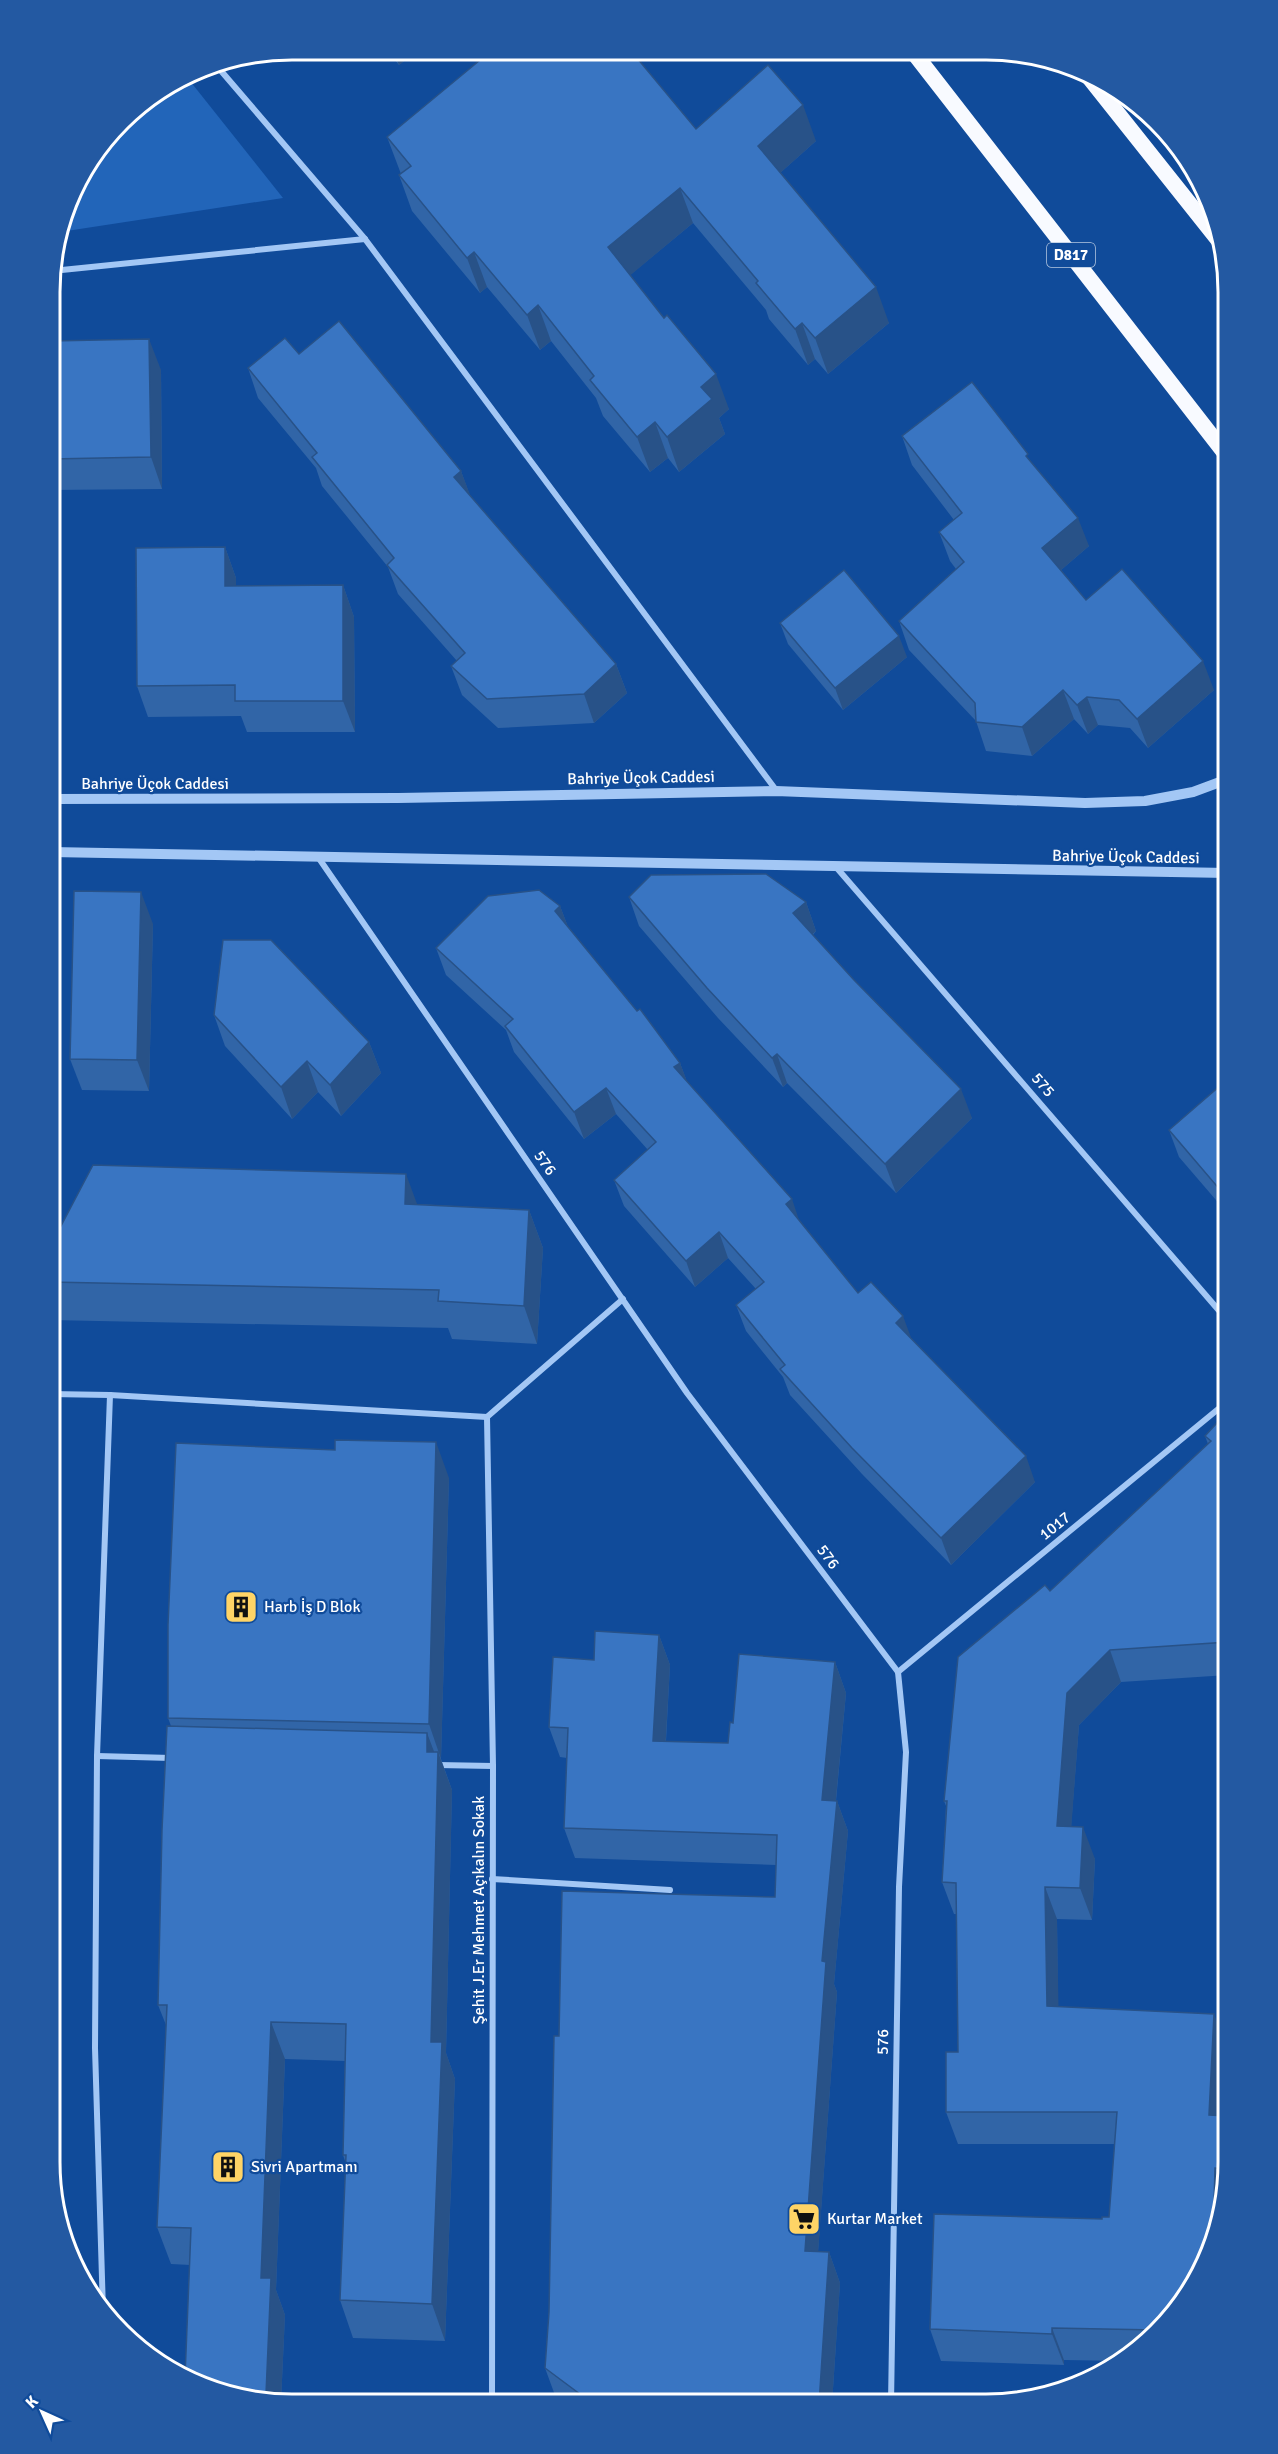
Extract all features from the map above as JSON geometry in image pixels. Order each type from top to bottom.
[{"type":"highway","name":"D817","points":[[919,60],[1218,444]]},
{"type":"highway","points":[[1098,89],[1209,228]]},
{"type":"street","points":[[222,71],[365,239],[776,791]]},
{"type":"street","points":[[61,270],[365,239]]},
{"type":"street","name":"Bahriye Üçok Caddesi","points":[[60,799],[398,798],[776,791],[1085,803],[1145,801],[1193,792],[1218,783]]},
{"type":"street","name":"Bahriye Üçok Caddesi","points":[[60,852],[1218,873]]},
{"type":"street","name":"576","points":[[318,857],[687,1394],[898,1672],[906,1752],[899,1887],[891,2394]]},
{"type":"street","name":"575","points":[[836,867],[1218,1309]]},
{"type":"street","points":[[60,1394],[110,1395],[486,1417],[623,1299]]},
{"type":"street","points":[[103,2296],[95,2048],[97,1756],[110,1395]]},
{"type":"street","name":"1017","points":[[898,1672],[1218,1409]]},
{"type":"street","name":"Şehit J.Er Mehmet Açıkalın Sokak","points":[[486,1417],[493,1766],[492,2394]]},
{"type":"street","points":[[97,1756],[181,1758]]},
{"type":"street","points":[[433,1765],[493,1766]]},
{"type":"street","points":[[492,1879],[670,1890]]},
{"type":"shaded area","points":[[192,83],[283,198],[68,231],[84,189],[99,163],[117,139],[139,117],[163,99]]},
{"type":"building","points":[[480,60],[639,60],[696,129],[768,65],[803,105],[758,146],[876,287],[815,338],[802,323],[795,329],[680,188],[608,247],[664,318],[667,315],[716,374],[701,387],[712,399],[667,437],[655,422],[637,437],[590,380],[594,376],[538,305],[527,315],[474,252],[467,258],[399,175],[411,166],[387,137]]},
{"type":"building","points":[[339,321],[461,471],[454,477],[616,664],[584,694],[487,699],[451,666],[465,653],[387,565],[394,558],[312,457],[317,453],[248,368],[285,338],[299,354]]},
{"type":"building","points":[[149,339],[151,457],[60,459],[60,341]]},
{"type":"building","points":[[972,382],[1028,454],[1026,456],[1078,518],[1042,548],[1086,600],[1122,569],[1203,661],[1137,719],[1119,700],[1087,697],[1077,705],[1063,690],[1022,727],[976,722],[975,703],[899,621],[964,562],[939,532],[962,513],[902,436]]},
{"type":"building","points":[[225,547],[225,586],[343,585],[343,701],[235,701],[235,685],[137,686],[136,548]]},
{"type":"building","points":[[844,570],[899,636],[835,688],[780,623]]},
{"type":"building","points":[[766,874],[806,902],[793,913],[854,980],[961,1089],[885,1164],[777,1054],[772,1058],[707,988],[629,897],[651,875]]},
{"type":"building","points":[[539,890],[560,906],[555,911],[637,1011],[640,1009],[680,1063],[674,1067],[792,1199],[786,1204],[858,1293],[871,1282],[903,1316],[896,1323],[1026,1456],[941,1538],[852,1448],[780,1369],[785,1365],[736,1305],[764,1282],[719,1232],[686,1261],[614,1180],[656,1142],[606,1088],[574,1112],[505,1026],[513,1019],[436,948],[488,896]]},
{"type":"building","points":[[74,891],[141,892],[137,1060],[70,1059]]},
{"type":"building","points":[[223,940],[271,940],[369,1042],[330,1085],[307,1061],[281,1087],[214,1015]]},
{"type":"building","points":[[1218,1088],[1218,1187],[1169,1130]]},
{"type":"building","points":[[93,1165],[406,1174],[405,1204],[529,1210],[524,1306],[438,1301],[439,1290],[60,1282],[60,1228]]},
{"type":"building","points":[[1218,1422],[1218,1643],[1110,1650],[1067,1693],[1057,1826],[1083,1827],[1080,1888],[1045,1887],[1047,2006],[1214,2014],[1209,2115],[1218,2115],[1218,2168],[1215,2168],[1214,2208],[1206,2237],[1179,2291],[1146,2330],[1052,2328],[1052,2334],[930,2329],[934,2214],[1102,2219],[1102,2217],[1109,2217],[1117,2112],[946,2112],[946,2052],[958,2052],[956,1883],[942,1882],[947,1801],[944,1801],[958,1657],[1045,1585],[1050,1591],[1211,1441],[1205,1436]]},
{"type":"building","points":[[335,1440],[436,1442],[429,1724],[168,1718],[168,1625],[176,1443],[335,1450]]},
{"type":"building","points":[[595,1631],[659,1635],[653,1741],[728,1743],[730,1722],[733,1723],[739,1654],[835,1662],[822,1800],[837,1801],[822,1961],[826,1962],[805,2251],[829,2252],[820,2394],[580,2394],[545,2368],[549,2312],[554,2036],[559,2036],[562,1891],[775,1897],[777,1835],[564,1828],[568,1728],[549,1727],[553,1657],[594,1660]]},
{"type":"building","points":[[167,1726],[427,1733],[427,1752],[438,1752],[431,2042],[442,2042],[432,2304],[340,2300],[346,2155],[343,2155],[346,2024],[271,2022],[261,2278],[271,2278],[266,2393],[217,2382],[185,2368],[191,2228],[157,2227],[167,2005],[158,2005]]},
{"type":"place","name":"Harb İş D Blok","points":[[241,1607]]},
{"type":"place","name":"Sivri Apartmanı","points":[[228,2167]]},
{"type":"place","name":"Kurtar Market","points":[[804,2219]]}]
